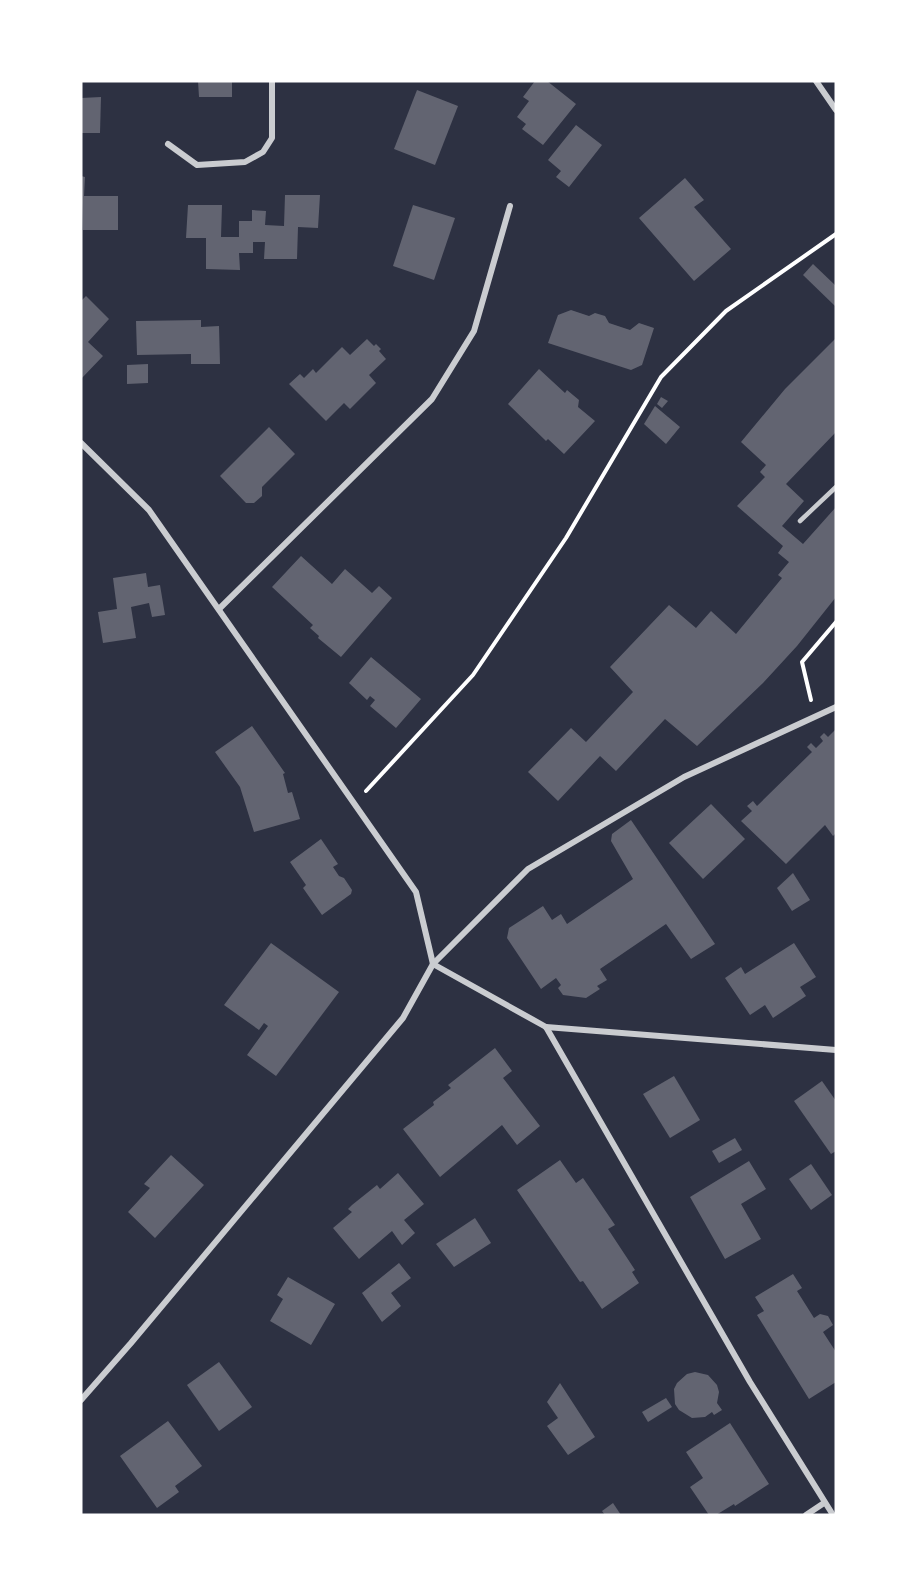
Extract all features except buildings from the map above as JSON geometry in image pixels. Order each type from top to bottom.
[{"type":"street","points":[[168,144],[197,165],[245,162],[263,152],[272,138],[272,81]]},
{"type":"street","points":[[816,81],[836,110]]},
{"type":"street","points":[[219,609],[432,399],[474,331],[510,206]]},
{"type":"street","points":[[81,443],[149,510],[416,892],[433,964],[546,1027],[836,1050]]},
{"type":"street","points":[[81,1400],[403,1018],[433,964],[528,869],[684,777],[814,716],[836,708]]},
{"type":"street","points":[[546,1027],[750,1382],[833,1515]]},
{"type":"street","points":[[806,1515],[824,1503]]},
{"type":"lane","points":[[800,521],[836,487]]},
{"type":"path","points":[[355,803],[473,675],[566,538],[661,377],[726,311],[836,234]]},
{"type":"path","points":[[814,716],[802,662],[836,621]]}]
